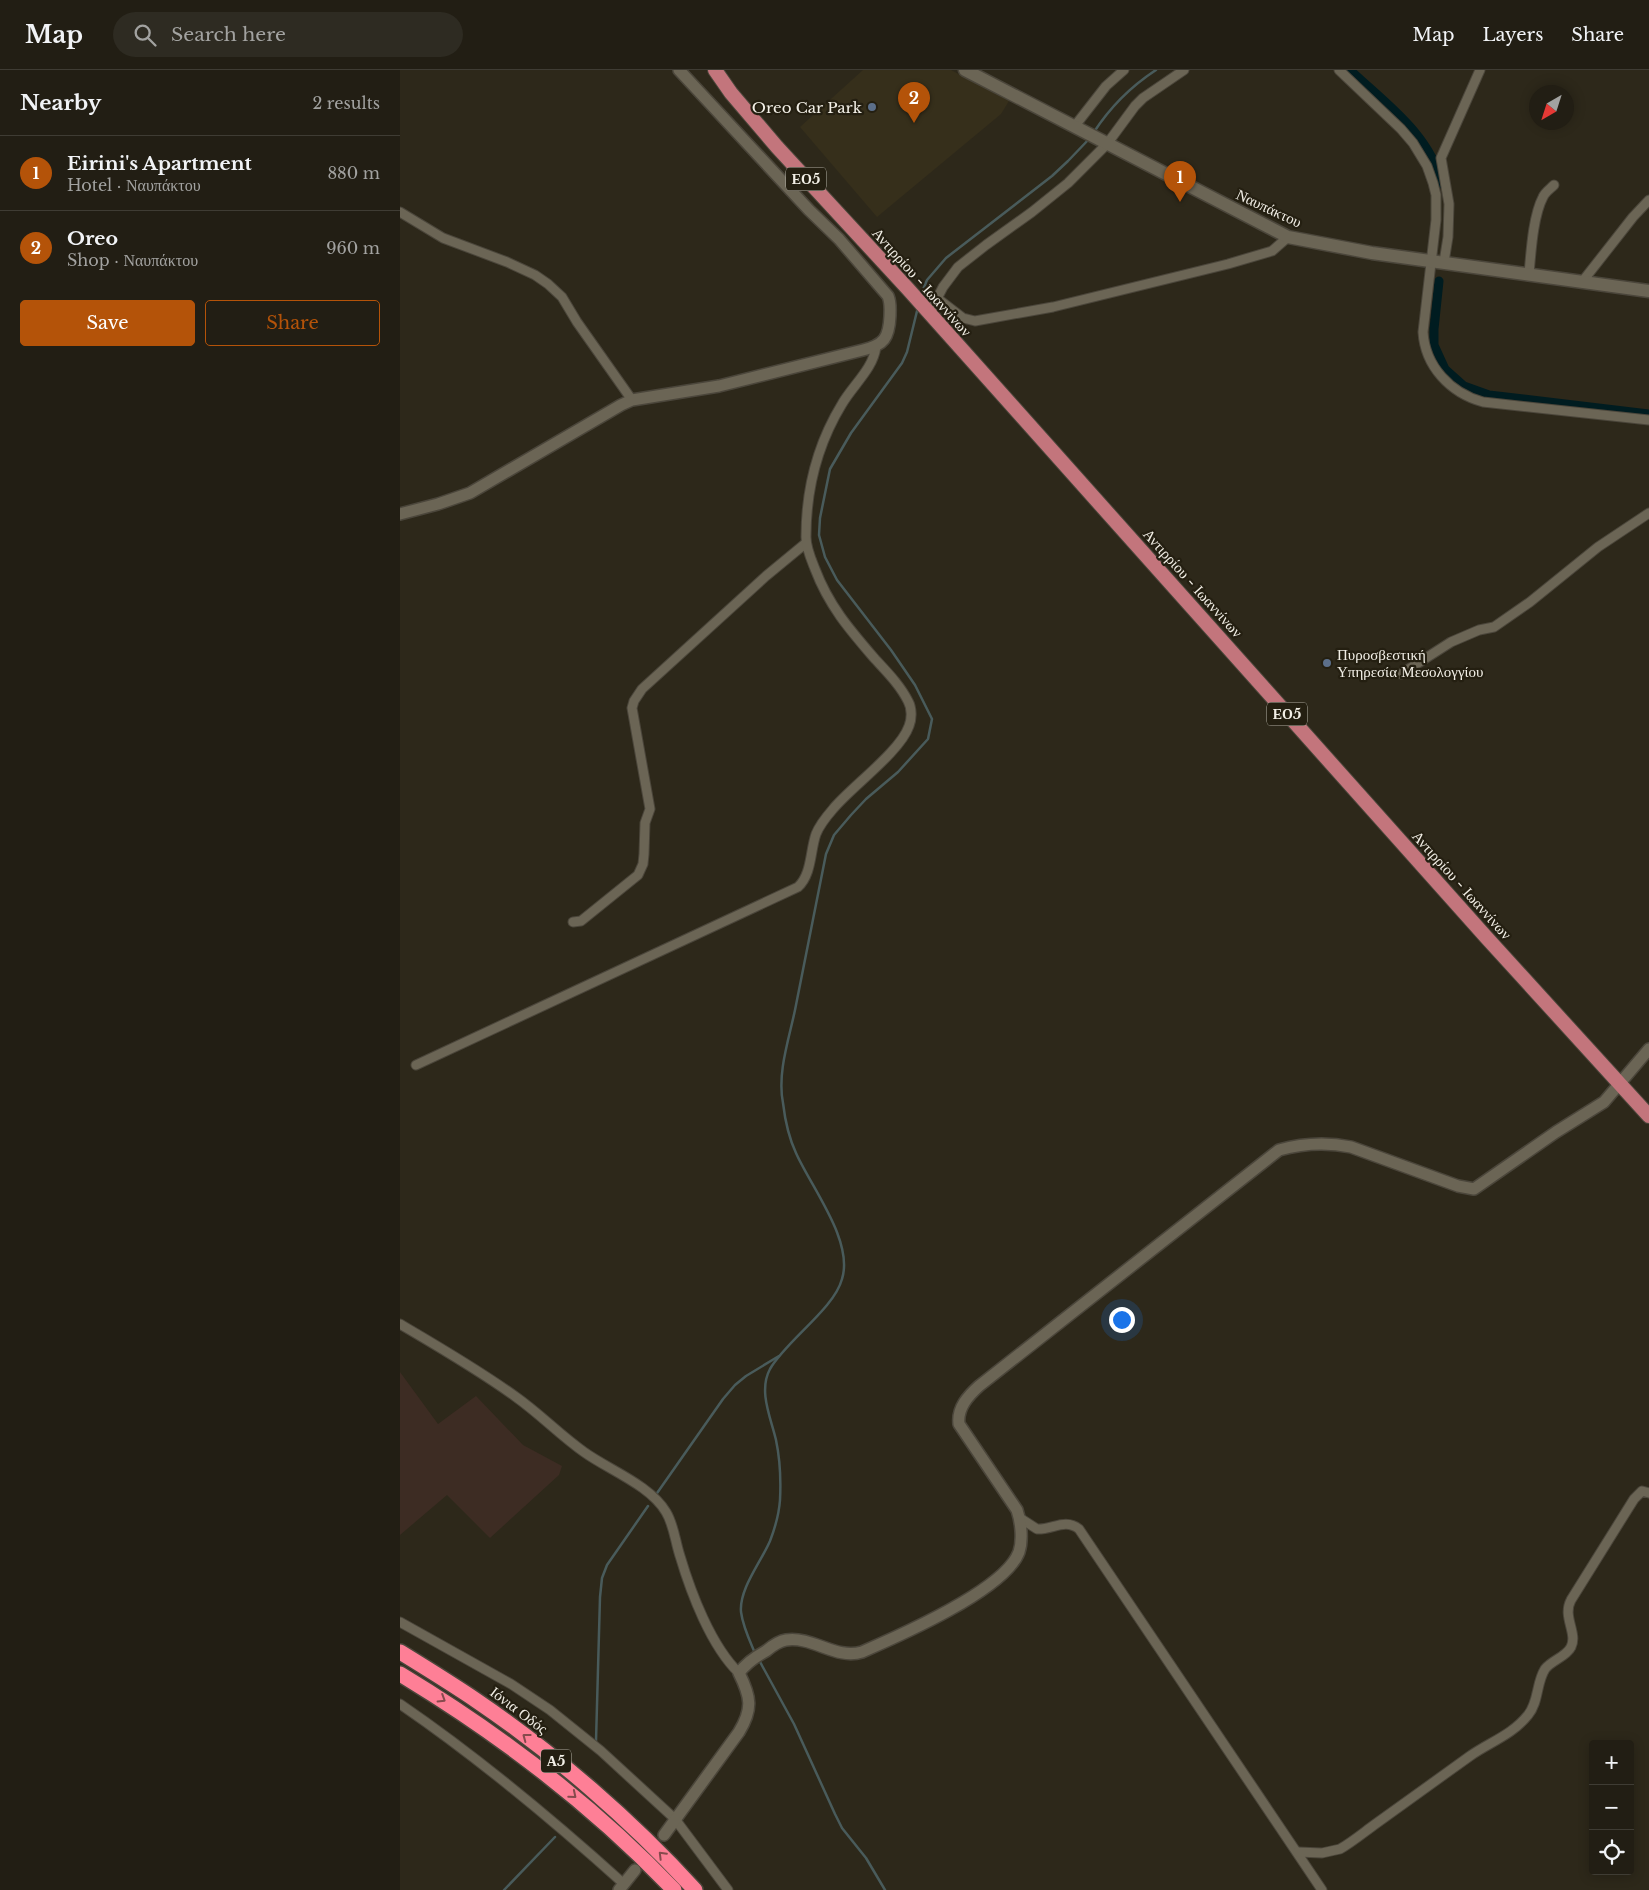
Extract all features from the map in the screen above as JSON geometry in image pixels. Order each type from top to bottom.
[{"type":"highway","name":"Ιόνια Οδός","points":[[400,1652],[477,1701],[553,1758],[646,1839],[695,1890]]},
{"type":"highway","name":"Α5","points":[[400,1674],[485,1728],[541,1769],[632,1848],[674,1890]]},
{"type":"main road","name":"Αντιρρίου - Ιωαννίνων","points":[[715,70],[731,93],[777,147],[905,286],[1649,1116]]},
{"type":"main road","name":"Ναυπάκτου","points":[[965,70],[1288,237],[1430,261],[1649,291]]},
{"type":"street","points":[[400,514],[470,493],[632,400],[720,386],[876,346],[883,341],[889,332],[891,307],[888,296],[839,239],[808,210],[679,70]]},
{"type":"street","points":[[1079,130],[1106,86],[1124,70]]},
{"type":"street","points":[[928,312],[952,275],[964,262],[1068,183],[1143,98],[1184,70]]},
{"type":"street","points":[[1339,70],[1413,142],[1427,166],[1433,182],[1436,203],[1423,341],[1436,371],[1458,391],[1483,402],[1649,420]]},
{"type":"street","points":[[1444,262],[1448,237],[1449,204],[1441,158],[1480,70]]},
{"type":"street","points":[[1529,274],[1531,246],[1539,208],[1545,194],[1554,185]]},
{"type":"street","points":[[1582,282],[1632,217],[1649,200]]},
{"type":"street","points":[[400,212],[443,238],[507,262],[535,275],[548,284],[562,297],[577,322],[632,400]]},
{"type":"street","points":[[937,298],[962,318],[975,321],[1053,306],[1228,264],[1272,251],[1288,237]]},
{"type":"street","points":[[888,296],[905,286]]},
{"type":"street","points":[[416,1065],[754,906],[788,892],[801,884],[806,874],[813,844],[823,821],[836,804],[894,749],[909,726],[911,714],[909,702],[900,688],[856,636],[824,592],[806,543],[807,510],[811,480],[821,444],[842,404],[872,362],[876,346]]},
{"type":"street","points":[[1401,674],[1451,642],[1479,630],[1494,627],[1530,602],[1598,547],[1649,513]]},
{"type":"street","points":[[573,922],[581,921],[635,880],[643,864],[645,823],[650,809],[632,708],[636,696],[766,576],[806,543]]},
{"type":"street","points":[[1322,1890],[1079,1529],[1072,1524],[1067,1524],[1040,1530],[1020,1518],[999,1482],[961,1428],[959,1420],[960,1410],[965,1401],[979,1386],[1279,1150],[1309,1144],[1336,1144],[1458,1186],[1474,1189],[1556,1132],[1597,1107],[1620,1085],[1649,1049]]},
{"type":"street","points":[[400,1324],[516,1397],[577,1447],[652,1496],[670,1519],[684,1569],[716,1643],[725,1658],[739,1673],[748,1700],[748,1718],[664,1835]]},
{"type":"street","points":[[1298,1852],[1330,1852],[1340,1849],[1471,1755],[1520,1725],[1533,1708],[1545,1670],[1571,1647],[1573,1637],[1568,1614],[1571,1600],[1634,1499],[1642,1491],[1649,1493]]},
{"type":"street","points":[[739,1673],[752,1659],[780,1642],[788,1640],[812,1643],[846,1654],[854,1654],[889,1640],[943,1613],[992,1583],[1014,1560],[1020,1549],[1020,1518]]},
{"type":"street","points":[[400,1622],[511,1684],[550,1710],[602,1751],[675,1819],[728,1890]]},
{"type":"street","points":[[400,1704],[458,1746],[560,1826],[621,1887],[635,1870]]},
{"type":"shaded area","points":[[863,70],[951,70],[1009,101],[1001,114],[877,217],[800,127]]},
{"type":"shaded area","points":[[400,1372],[438,1424],[476,1396],[523,1445],[562,1466],[559,1475],[490,1538],[447,1495],[400,1535]]},
{"type":"waterway","points":[[1094,132],[1122,98],[1156,70]]},
{"type":"waterway","points":[[1350,70],[1391,107],[1417,135],[1436,166],[1442,184]]},
{"type":"waterway","points":[[920,297],[927,280],[946,258],[1052,176],[1090,138]]},
{"type":"waterway","points":[[1439,281],[1434,345],[1445,369],[1464,386],[1489,395],[1649,414]]},
{"type":"waterway","points":[[755,1653],[743,1623],[741,1603],[747,1585],[770,1541],[780,1500],[780,1477],[776,1440],[765,1395],[767,1377],[770,1369],[787,1347],[830,1302],[842,1279],[844,1264],[837,1231],[803,1167],[789,1135],[782,1092],[784,1056],[826,854],[834,835],[866,799],[898,772],[928,739],[932,719],[915,685],[891,650],[837,580],[825,557],[819,535],[820,518],[830,469],[851,433],[902,363],[907,352],[918,307]]},
{"type":"waterway","points":[[655,1496],[723,1399],[735,1385],[779,1356]]},
{"type":"waterway","points":[[596,1741],[602,1578],[607,1565],[648,1506]]},
{"type":"waterway","points":[[759,1660],[794,1724],[842,1828],[866,1858],[885,1890]]},
{"type":"waterway","points":[[504,1890],[555,1837]]},
{"type":"place","name":"Oreo Car Park","points":[[872,107]]},
{"type":"place","name":"Oreo","points":[[914,123]]},
{"type":"place","name":"Eirini's Apartment","points":[[1180,202]]},
{"type":"place","name":"Πυροσβεστική Υπηρεσία Μεσολογγίου","points":[[1327,663]]}]
